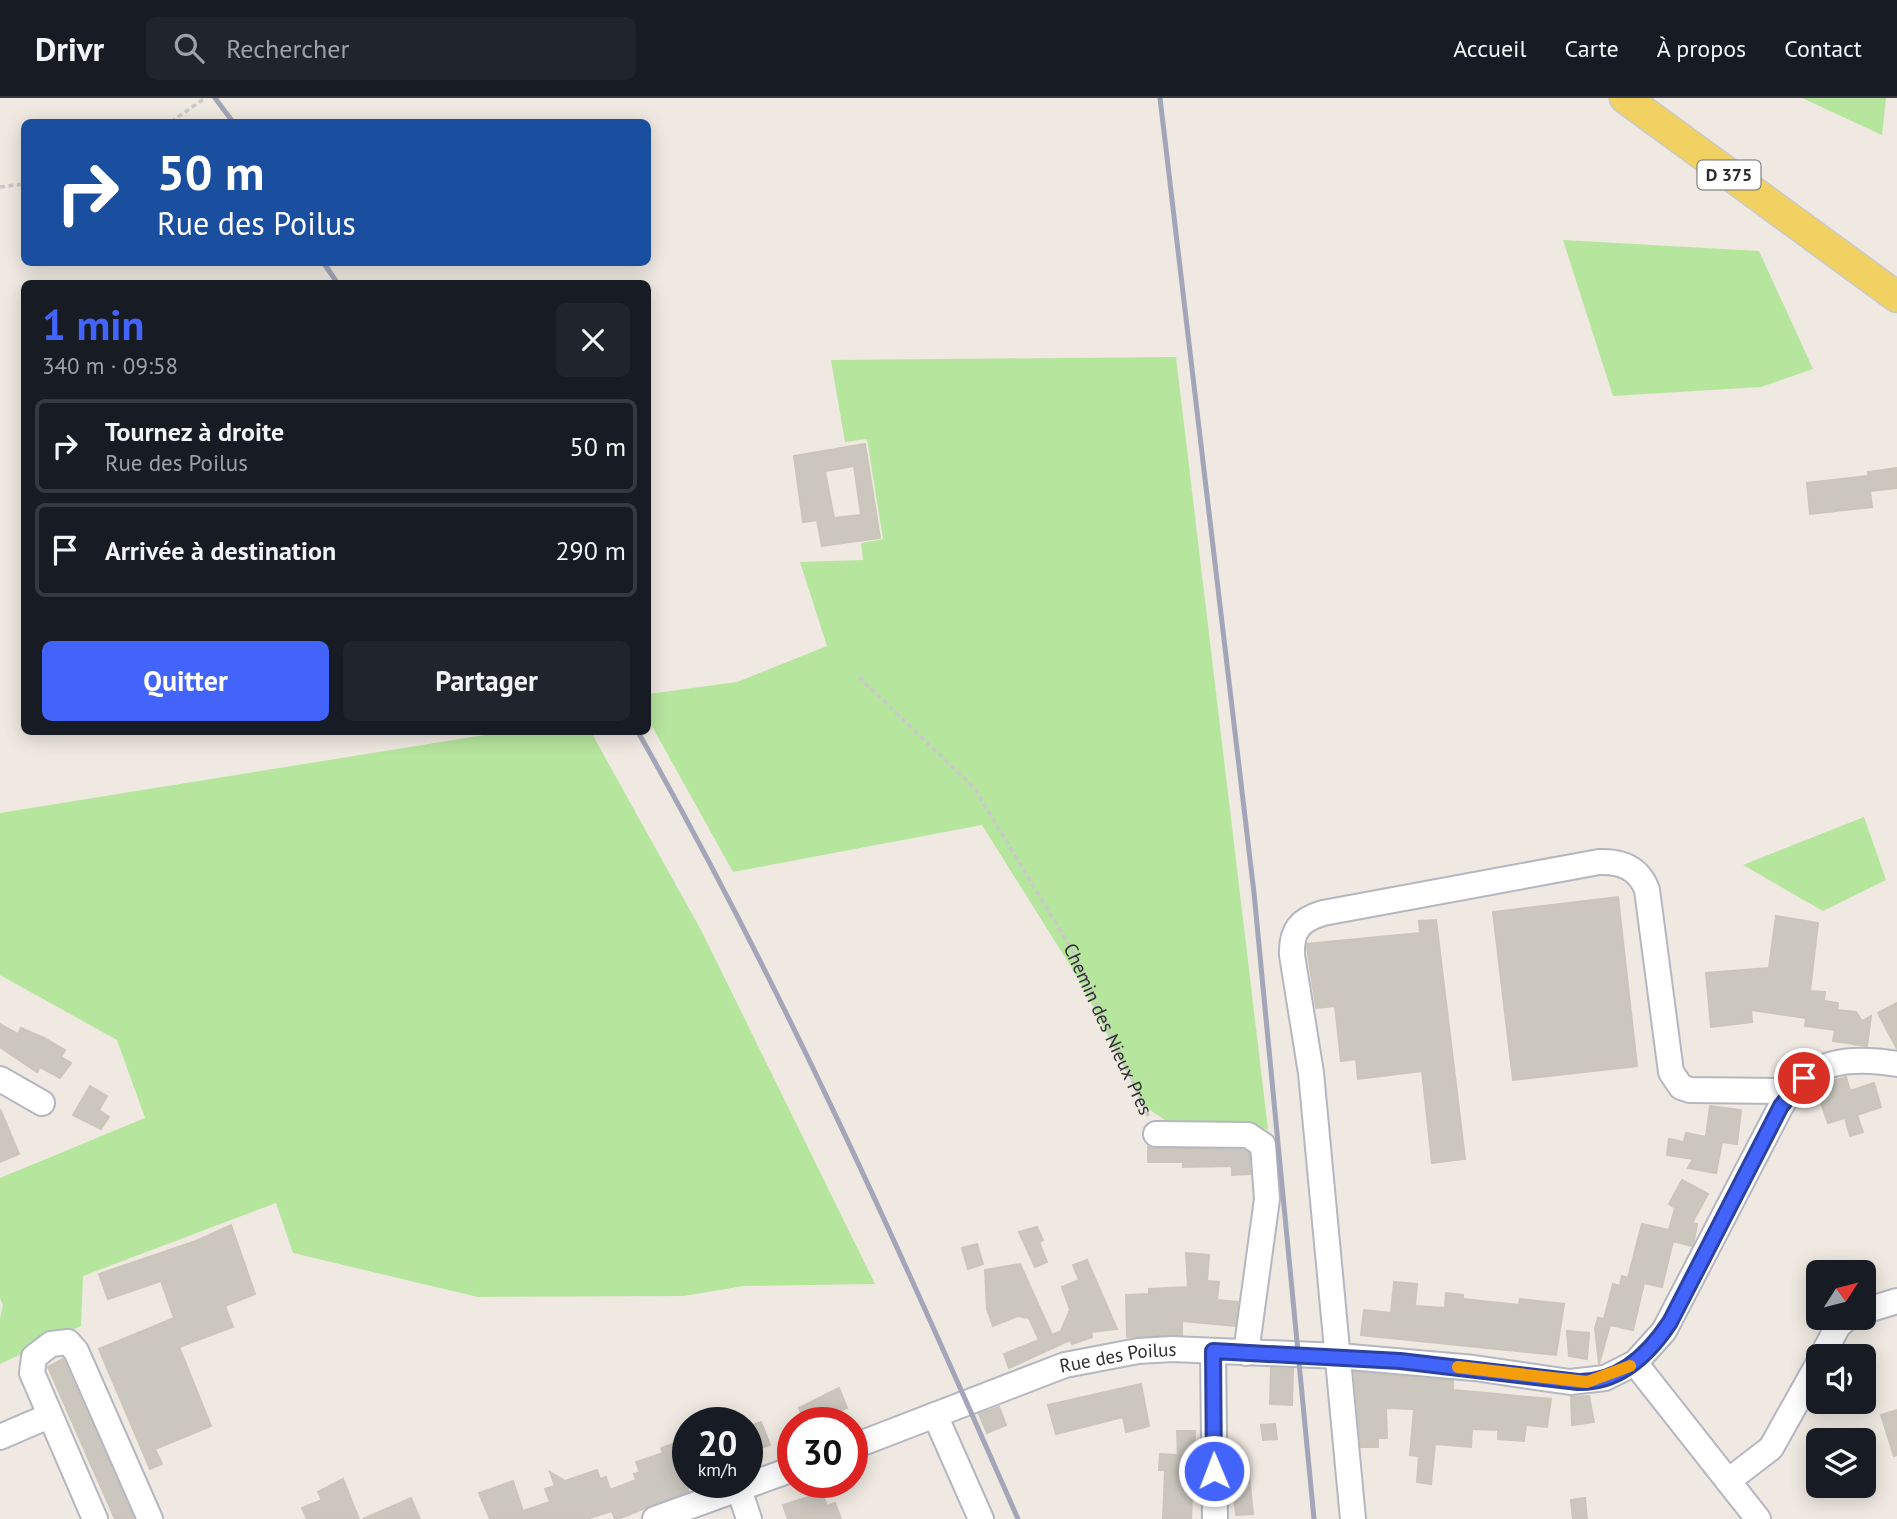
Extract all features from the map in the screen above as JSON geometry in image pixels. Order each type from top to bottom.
[{"type":"main road","name":"D 375","points":[[1625,98],[1897,298]]},
{"type":"main road","name":"D 375","points":[[1833,253],[1897,314]]},
{"type":"street","points":[[1353,1519],[1311,1073],[1292,955],[1293,935],[1305,920],[1323,913],[1599,862],[1623,864],[1641,877],[1647,890],[1671,1072],[1676,1082],[1690,1090],[1791,1091]]},
{"type":"street","name":"Rue des Poilus","points":[[868,1441],[1087,1359],[1162,1349],[1339,1356],[1474,1368],[1578,1382],[1605,1378],[1635,1363],[1650,1350],[1670,1322],[1791,1091],[1804,1078],[1830,1063],[1857,1059],[1897,1064]]},
{"type":"street","points":[[0,1079],[42,1103]]},
{"type":"street","name":"Chemin des Nieux Pres","points":[[1156,1134],[1248,1135],[1263,1145],[1267,1199],[1246,1353]]},
{"type":"street","points":[[1876,1307],[1897,1301]]},
{"type":"street","points":[[95,1519],[32,1373],[31,1362],[44,1348],[57,1342],[68,1342],[76,1351],[150,1519]]},
{"type":"street","points":[[1213,1351],[1215,1519]]},
{"type":"street","points":[[1635,1363],[1758,1519]]},
{"type":"street","points":[[1728,1481],[1771,1448],[1806,1385]]},
{"type":"street","points":[[935,1415],[981,1519]]},
{"type":"street","points":[[0,1437],[49,1416]]},
{"type":"street","points":[[655,1519],[714,1498]]},
{"type":"street","points":[[742,1498],[749,1519]]},
{"type":"path","points":[[175,119],[205,98]]},
{"type":"path","points":[[0,187],[21,184]]},
{"type":"path","name":"Chemin des Nieux Pres","points":[[859,677],[975,789],[1072,950],[1156,1134]]},
{"type":"green space","points":[[1802,98],[1886,98],[1882,135]]},
{"type":"green space","points":[[1563,240],[1759,251],[1813,369],[1761,387],[1613,396]]},
{"type":"green space","points":[[1176,357],[1268,1129],[1168,1122],[1144,1106],[1078,978],[982,825],[733,872],[651,724],[651,694],[737,682],[827,646],[800,562],[863,560],[861,543],[883,539],[867,439],[845,442],[831,360]]},
{"type":"green space","points":[[484,735],[593,735],[702,932],[875,1284],[743,1286],[684,1296],[478,1297],[293,1253],[276,1203],[83,1276],[81,1326],[0,1364],[0,1318],[3,1305],[0,1298],[0,1178],[145,1118],[117,1040],[0,975],[0,813]]},
{"type":"green space","points":[[1864,817],[1886,880],[1823,911],[1743,865]]},
{"type":"building","points":[[865,444],[880,538],[822,546],[817,520],[803,522],[794,456]],"holes":[[[854,466],[861,515],[834,518],[825,471]]]},
{"type":"building","points":[[1897,468],[1897,488],[1870,491],[1872,507],[1810,514],[1807,483],[1868,476],[1868,472]]},
{"type":"building","points":[[1618,897],[1637,1066],[1513,1080],[1493,912]]},
{"type":"building","points":[[1776,916],[1818,923],[1810,991],[1825,992],[1824,1001],[1838,1003],[1837,1010],[1856,1012],[1862,1021],[1871,1016],[1867,1046],[1833,1041],[1835,1030],[1805,1026],[1806,1018],[1751,1010],[1752,1022],[1711,1027],[1706,973],[1769,968]]},
{"type":"building","points":[[1436,920],[1465,1159],[1432,1163],[1422,1071],[1358,1079],[1356,1059],[1341,1061],[1335,1006],[1316,1008],[1307,944],[1420,933],[1419,921]]},
{"type":"building","points":[[1897,1003],[1897,1049],[1878,1013]]},
{"type":"building","points":[[0,1024],[18,1034],[21,1028],[44,1038],[65,1050],[61,1057],[71,1063],[60,1078],[40,1067],[37,1072],[0,1047]]},
{"type":"building","points":[[1846,1077],[1850,1091],[1874,1083],[1881,1107],[1857,1115],[1863,1132],[1850,1136],[1845,1118],[1828,1123],[1820,1100],[1798,1108],[1823,1084]]},
{"type":"building","points":[[90,1086],[107,1096],[99,1110],[109,1117],[101,1129],[73,1115]]},
{"type":"building","points":[[1710,1106],[1741,1110],[1737,1144],[1722,1142],[1716,1173],[1688,1168],[1693,1159],[1667,1155],[1669,1139],[1684,1142],[1686,1133],[1706,1137]]},
{"type":"building","points":[[0,1109],[19,1154],[0,1162]]},
{"type":"building","points":[[1148,1147],[1243,1150],[1249,1153],[1250,1174],[1232,1175],[1232,1166],[1183,1167],[1183,1162],[1148,1162]]},
{"type":"building","points":[[1682,1180],[1708,1194],[1692,1223],[1697,1224],[1692,1246],[1673,1241],[1662,1287],[1644,1283],[1633,1330],[1610,1325],[1599,1364],[1595,1328],[1598,1318],[1604,1319],[1613,1284],[1620,1286],[1622,1276],[1628,1278],[1642,1224],[1669,1230],[1675,1208],[1669,1204]]},
{"type":"building","points":[[231,1225],[255,1294],[225,1306],[233,1327],[179,1347],[211,1426],[155,1449],[162,1464],[150,1469],[99,1349],[174,1318],[161,1281],[108,1299],[99,1274],[196,1241]]},
{"type":"building","points":[[1037,1227],[1043,1240],[1039,1242],[1047,1262],[1035,1267],[1019,1232]]},
{"type":"building","points":[[977,1244],[983,1264],[968,1269],[962,1248]]},
{"type":"building","points":[[1186,1253],[1209,1255],[1207,1281],[1219,1282],[1217,1300],[1238,1302],[1235,1326],[1182,1321],[1182,1335],[1127,1337],[1126,1295],[1149,1294],[1149,1289],[1188,1287]]},
{"type":"building","points":[[1087,1260],[1117,1329],[1091,1332],[1092,1337],[1072,1344],[1070,1340],[1009,1368],[1004,1354],[1039,1340],[1029,1318],[1018,1316],[993,1326],[987,1309],[985,1270],[1020,1264],[1052,1335],[1061,1331],[1070,1310],[1062,1287],[1079,1280],[1073,1265]]},
{"type":"building","points":[[1394,1282],[1417,1284],[1415,1306],[1445,1308],[1446,1293],[1463,1295],[1463,1299],[1519,1305],[1520,1299],[1564,1304],[1556,1355],[1361,1335],[1364,1310],[1391,1313]]},
{"type":"building","points":[[1567,1331],[1589,1333],[1587,1359],[1569,1356]]},
{"type":"building","points":[[63,1359],[134,1519],[115,1519],[48,1367]]},
{"type":"building","points":[[1271,1368],[1293,1369],[1292,1405],[1270,1404]]},
{"type":"building","points":[[1354,1372],[1453,1381],[1453,1390],[1551,1399],[1547,1427],[1526,1425],[1524,1441],[1498,1439],[1498,1430],[1472,1429],[1471,1447],[1435,1444],[1431,1484],[1417,1482],[1419,1456],[1410,1455],[1414,1409],[1386,1408],[1387,1438],[1378,1438],[1378,1447],[1361,1447]]},
{"type":"building","points":[[1141,1384],[1149,1426],[1126,1432],[1123,1417],[1056,1434],[1048,1405]]},
{"type":"building","points":[[839,1388],[847,1407],[801,1407]]},
{"type":"building","points":[[1589,1396],[1594,1422],[1572,1425],[1571,1397]]},
{"type":"building","points":[[999,1407],[1006,1425],[987,1433],[979,1414]]},
{"type":"building","points":[[1897,1410],[1897,1455],[1894,1456],[1881,1415]]},
{"type":"building","points":[[1275,1424],[1277,1439],[1263,1440],[1261,1425]]},
{"type":"building","points":[[763,1427],[770,1445],[763,1447]]},
{"type":"building","points":[[1177,1431],[1195,1431],[1191,1519],[1163,1519],[1165,1470],[1159,1470],[1160,1454],[1178,1455]]},
{"type":"building","points":[[672,1444],[672,1497],[618,1519],[615,1519],[612,1511],[587,1519],[490,1519],[479,1493],[513,1481],[523,1511],[550,1502],[545,1489],[555,1486],[550,1472],[565,1481],[597,1470],[600,1479],[606,1477],[610,1490],[636,1480],[634,1474],[640,1472],[636,1462],[663,1453],[661,1448]]},
{"type":"building","points":[[1249,1474],[1253,1514],[1236,1515],[1232,1476]]},
{"type":"building","points":[[343,1479],[359,1519],[307,1519],[302,1508],[322,1500],[318,1492]]},
{"type":"building","points":[[411,1498],[420,1519],[363,1519]]},
{"type":"building","points":[[806,1498],[824,1498],[827,1506],[835,1503],[841,1519],[788,1519],[783,1505]]},
{"type":"building","points":[[1585,1498],[1587,1519],[1573,1519],[1571,1500]]},
{"type":"railway","points":[[215,98],[231,119]]},
{"type":"railway","points":[[1160,98],[1254,893],[1314,1519]]},
{"type":"railway","points":[[326,266],[335,280]]},
{"type":"railway","points":[[640,735],[791,1022],[930,1319],[1018,1519]]},
{"type":"slow traffic","points":[[1458,1367],[1587,1382],[1605,1378],[1630,1366]]},
{"type":"route","points":[[1214,1471],[1213,1351],[1400,1361],[1474,1368],[1570,1382],[1605,1378],[1635,1363],[1650,1350],[1670,1322],[1781,1106],[1804,1078]]}]
